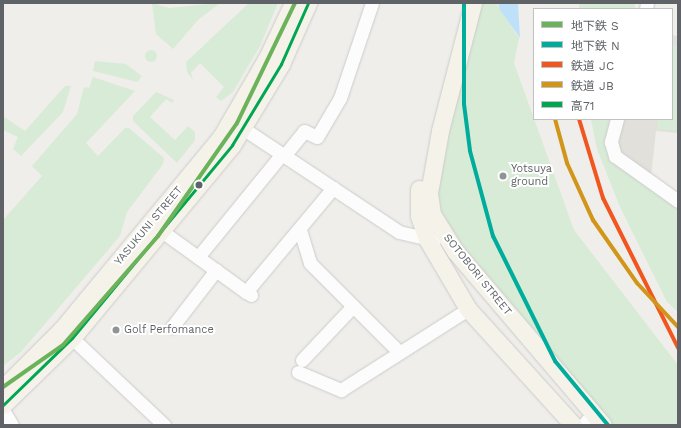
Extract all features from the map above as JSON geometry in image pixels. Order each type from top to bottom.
[{"type":"main road","name":"YASUKUNI STREET","points":[[3,388],[62,329],[238,125],[293,3]]},
{"type":"main road","name":"YASUKUNI STREET","points":[[3,405],[72,338],[163,232],[281,64],[308,3]]},
{"type":"main road","name":"SOTOBORI STREET","points":[[464,3],[419,191],[419,216],[427,239],[468,309],[574,425]]},
{"type":"main road","name":"SOTOBORI STREET","points":[[473,3],[440,131],[429,193],[432,214],[447,242],[593,421]]},
{"type":"street","points":[[198,257],[304,131],[317,137],[340,98],[372,3]]},
{"type":"street","points":[[617,120],[611,142],[616,156],[678,201]]},
{"type":"street","points":[[238,125],[399,232],[447,242]]},
{"type":"street","points":[[163,232],[249,293],[333,188]]},
{"type":"street","points":[[300,230],[310,264],[398,351]]},
{"type":"street","points":[[172,327],[216,270]]},
{"type":"street","points":[[353,306],[300,366],[341,390],[398,351],[468,309]]},
{"type":"street","points":[[72,338],[164,425]]},
{"type":"street","points":[[3,410],[12,425]]},
{"type":"shaded area","points":[[673,35],[678,36],[678,133],[656,131],[651,177],[619,155],[613,142],[619,120],[673,120]]},
{"type":"green space","points":[[152,3],[169,8],[220,3],[198,20],[173,49],[156,34]]},
{"type":"green space","points":[[249,3],[278,3],[260,46],[233,92],[221,101],[216,97],[224,87],[200,63],[191,73],[193,80],[187,72],[186,62]]},
{"type":"green space","points":[[476,3],[496,3],[519,38],[514,63],[533,116],[533,120],[534,120],[574,230],[678,365],[678,425],[603,425],[438,222],[429,193]]},
{"type":"green space","points":[[579,3],[635,3],[635,8],[579,8]]},
{"type":"green space","points":[[673,45],[678,46],[678,131],[657,129],[658,120],[673,120]]},
{"type":"green space","points":[[149,50],[153,50],[157,56],[153,62],[149,62],[145,58],[145,54]]},
{"type":"green space","points":[[95,61],[126,64],[142,76],[137,82],[93,71]]},
{"type":"green space","points":[[93,77],[135,91],[86,143],[98,156],[125,128],[129,128],[164,158],[163,164],[127,212],[120,236],[21,352],[3,366],[3,220],[42,176],[32,166],[77,114],[84,87],[89,88]]},
{"type":"green space","points":[[65,86],[71,86],[63,112],[21,156],[13,149],[18,137],[3,130],[3,116],[25,131]]},
{"type":"green space","points":[[156,92],[174,100],[172,103],[166,99],[150,117],[175,140],[188,126],[195,132],[195,140],[177,163],[133,121],[133,116]]},
{"type":"green space","points":[[591,120],[610,120],[605,147],[610,156],[678,209],[678,312],[667,302],[620,207],[597,149]]},
{"type":"water","points":[[498,3],[518,3],[520,38],[500,10]]},
{"type":"metro line","name":"S","points":[[3,387],[63,345],[158,236],[237,123],[295,3]]},
{"type":"metro line","name":"N","points":[[464,3],[464,104],[470,151],[493,236],[555,361],[608,425]]},
{"type":"rail line","name":"JB","points":[[555,120],[567,163],[593,220],[637,283],[678,327]]},
{"type":"rail line","name":"JC","points":[[579,120],[603,198],[678,348]]},
{"type":"transit line","name":"高71","points":[[3,405],[72,338],[232,145],[281,64],[308,3]]},
{"type":"place","name":"Yotsuya ground","points":[[503,176]]},
{"type":"place","name":"Golf Perfomance","points":[[116,330]]}]
